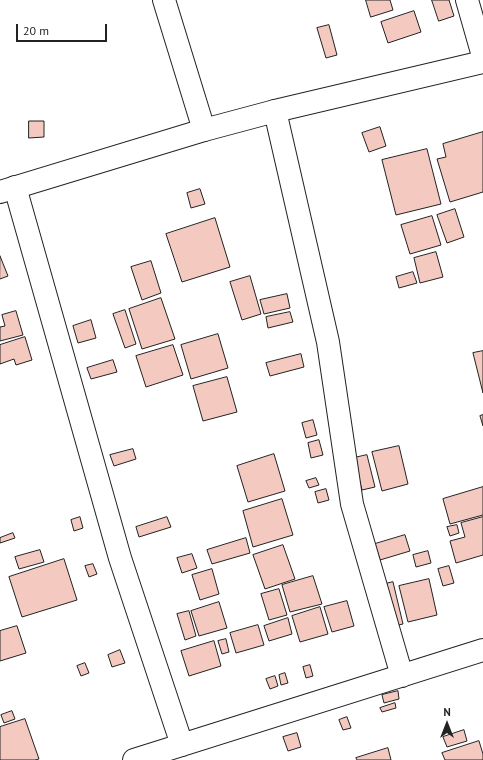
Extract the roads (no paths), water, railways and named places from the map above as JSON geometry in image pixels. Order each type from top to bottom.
[{"type":"street","points":[[164,0],[204,130]]},
{"type":"street","points":[[467,0],[483,56]]},
{"type":"street","points":[[182,745],[120,558],[7,189],[204,130],[275,111],[483,62]]},
{"type":"street","points":[[275,111],[328,342],[352,504],[402,676]]},
{"type":"street","points":[[134,760],[483,650]]}]
